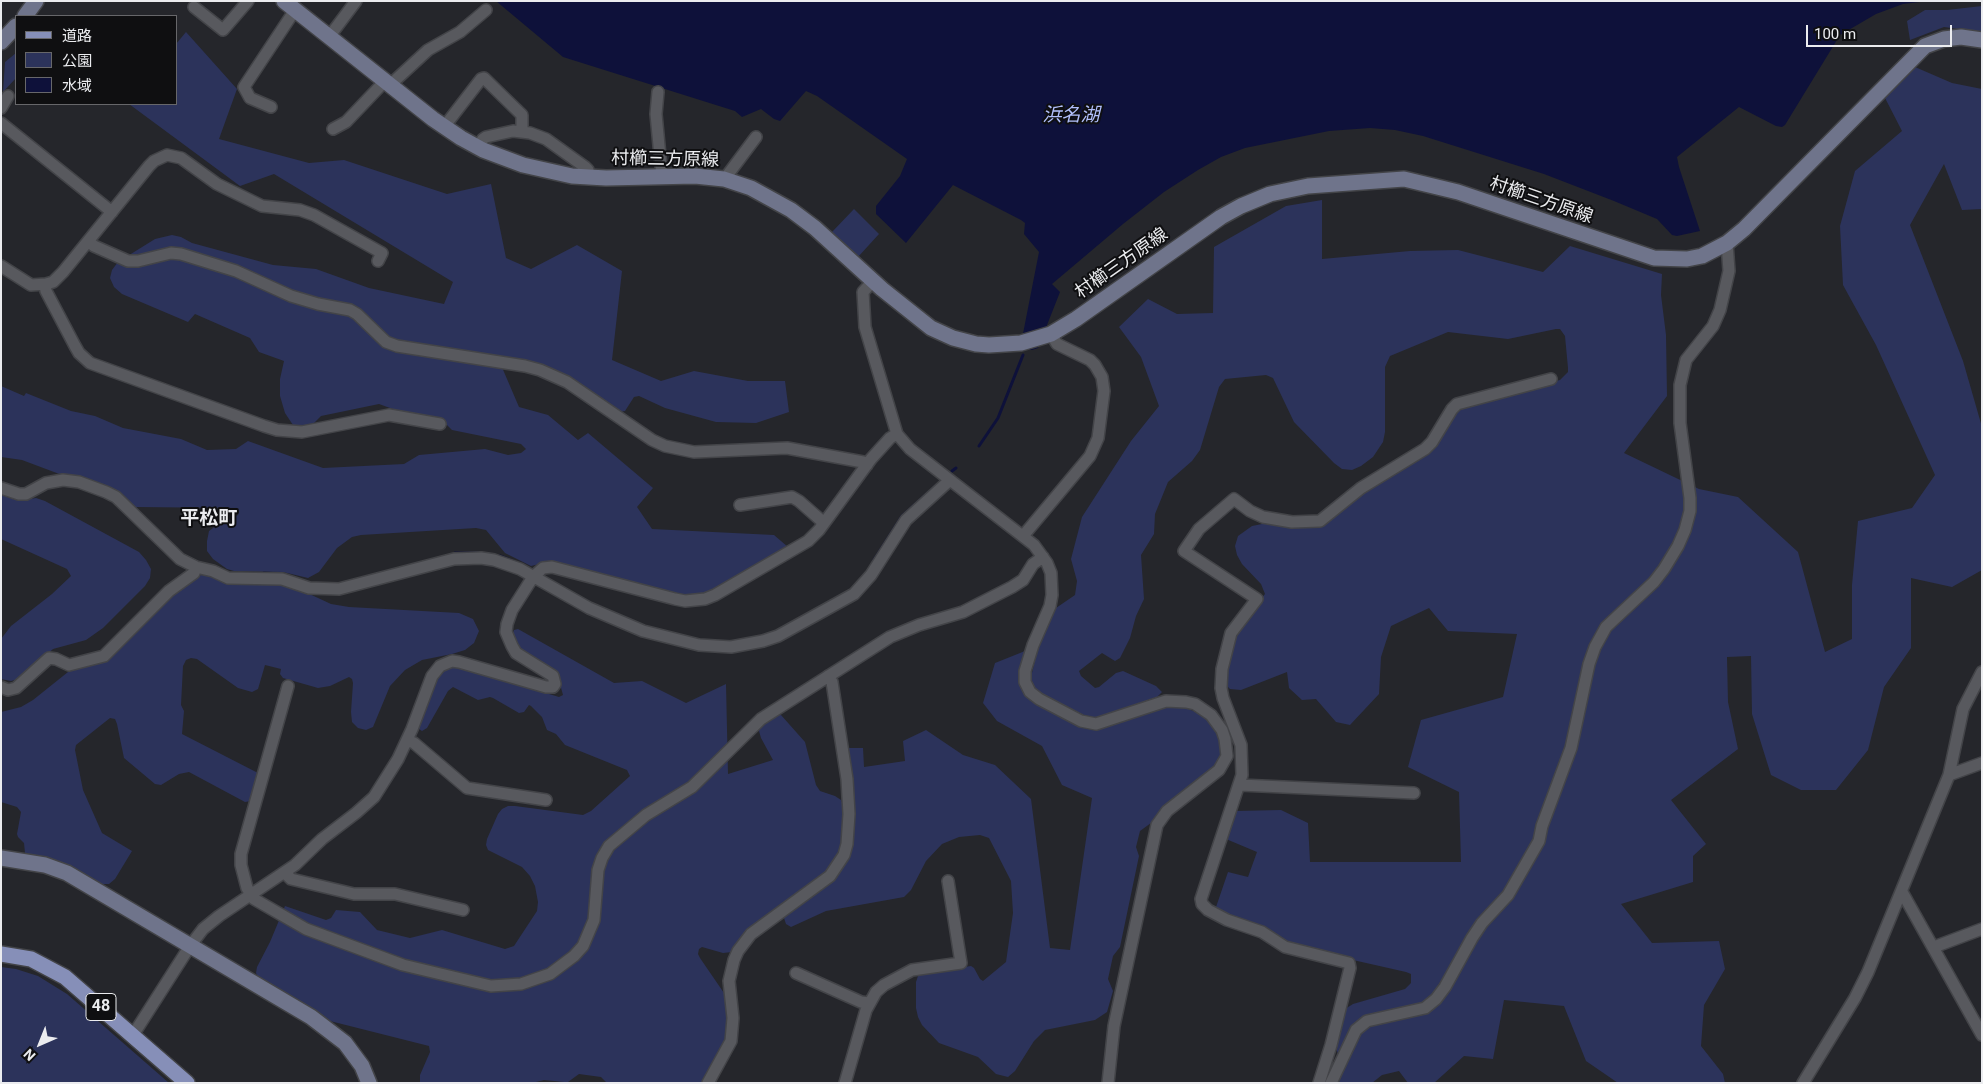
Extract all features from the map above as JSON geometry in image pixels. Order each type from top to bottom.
[{"type":"main road","points":[[26,15],[36,1]]},
{"type":"main road","name":"村櫛三方原線","points":[[290,6],[444,127],[478,147],[506,160],[539,170],[589,178],[695,176],[727,180],[758,191],[797,214],[827,237],[908,311],[942,334],[976,344],[1025,343],[1051,334],[1076,319],[1221,217],[1270,194],[1308,186],[1404,179],[1418,181],[1458,192],[1640,254],[1661,259],[1687,260],[1702,256],[1727,243],[1744,229],[1926,46],[1944,39],[1961,37],[1982,40]]},
{"type":"main road","points":[[1,42],[15,27]]},
{"type":"main road","points":[[1,858],[39,864],[67,873],[323,1025],[345,1043],[354,1054],[369,1083]]},
{"type":"main road","name":"48","points":[[1,954],[31,959],[55,970],[75,984],[187,1083]]},
{"type":"street","points":[[194,7],[223,30],[248,1]]},
{"type":"street","points":[[329,36],[356,1]]},
{"type":"street","points":[[271,107],[250,98],[244,87],[290,6]]},
{"type":"street","points":[[333,129],[346,122],[388,83],[428,50],[460,32],[486,10]]},
{"type":"street","points":[[444,127],[481,79],[484,78],[522,115],[522,131]]},
{"type":"street","points":[[658,92],[656,114],[662,176]]},
{"type":"street","points":[[1,108],[8,96]]},
{"type":"street","points":[[1,123],[112,212]]},
{"type":"street","points":[[478,147],[486,137],[505,133],[522,131],[539,135],[585,167],[588,170],[589,178]]},
{"type":"street","points":[[727,180],[729,173],[756,137]]},
{"type":"street","points":[[1,266],[24,282],[31,284],[45,284],[58,278],[154,161],[160,157],[174,156],[187,162],[217,184],[257,204],[267,208],[300,210],[314,215],[382,253],[378,261]]},
{"type":"street","points":[[88,241],[94,246],[128,261],[181,254],[236,271],[291,296],[350,310],[358,314],[386,342],[397,346],[526,366],[540,370],[567,382],[652,440],[665,446],[694,452],[787,448],[863,462],[866,465]]},
{"type":"street","points":[[1332,1083],[1356,1030],[1367,1021],[1425,1008],[1436,999],[1445,987],[1472,938],[1482,923],[1508,894],[1539,842],[1542,826],[1572,748],[1589,664],[1595,647],[1606,626],[1654,582],[1678,546],[1685,530],[1690,511],[1690,498],[1680,423],[1681,374],[1686,360],[1713,326],[1720,310],[1729,272],[1727,243]]},
{"type":"street","points":[[873,281],[863,292],[865,327],[897,434],[910,449],[1034,545],[1043,557],[1051,574],[1052,595],[1050,606],[1033,646],[1025,671],[1026,682],[1030,692],[1039,699],[1088,723],[1103,723],[1166,701],[1176,700],[1195,704],[1211,715],[1217,722],[1225,739],[1227,756],[1219,770],[1167,811],[1157,825],[1114,1026],[1108,1083]]},
{"type":"street","points":[[45,284],[46,291],[75,346],[90,363],[255,423],[289,432],[315,430],[389,415],[440,424]]},
{"type":"street","points":[[1024,536],[1090,456],[1098,438],[1104,390],[1102,377],[1096,365],[1090,360],[1057,344],[1051,334]]},
{"type":"street","points":[[1319,1083],[1331,1046],[1348,978],[1349,963],[1285,947],[1262,932],[1222,917],[1208,910],[1202,904],[1201,899],[1240,785],[1242,755],[1238,735],[1223,698],[1221,688],[1222,668],[1231,632],[1257,599],[1184,552],[1199,529],[1234,499],[1250,512],[1263,517],[1292,522],[1320,521],[1361,488],[1425,449],[1432,442],[1457,404],[1551,379]]},
{"type":"street","points":[[132,1035],[190,946],[210,922],[284,873],[322,839],[370,801],[390,772],[408,740],[432,676],[440,666],[446,663],[459,662],[546,687],[553,687],[555,684],[553,676],[516,652],[506,632],[508,616],[533,577],[543,568],[552,566],[675,599],[695,601],[714,595],[802,546],[814,536],[866,465],[890,438],[897,434]]},
{"type":"street","points":[[1,488],[19,494],[26,494],[46,483],[63,480],[79,482],[106,492],[121,501],[173,553],[196,567],[213,571],[228,578],[282,579],[309,588],[329,590],[349,587],[441,562],[468,558],[501,562],[606,616],[661,637],[716,647],[731,647],[763,642],[793,629],[854,594],[871,575],[906,520],[950,480]]},
{"type":"street","points":[[740,505],[792,497],[824,523]]},
{"type":"street","points":[[288,686],[241,854],[241,865],[247,888],[254,899],[306,929],[403,965],[491,986],[506,986],[536,980],[574,956],[583,946],[594,920],[600,864],[609,846],[656,808],[692,787],[761,719],[890,637],[919,625],[963,612],[1012,587],[1023,580],[1033,564],[1043,557]]},
{"type":"street","points":[[1,687],[8,690],[16,688],[49,658],[69,665],[104,656],[169,592],[194,573],[196,567]]},
{"type":"street","points":[[1803,1083],[1860,989],[1902,892],[1948,775],[1963,709],[1982,672]]},
{"type":"street","points":[[708,1083],[731,1041],[733,1018],[729,981],[738,951],[751,934],[830,876],[838,866],[846,850],[849,814],[847,780],[832,682],[828,676]]},
{"type":"street","points":[[408,740],[467,788],[546,800]]},
{"type":"street","points":[[1227,756],[1242,755]]},
{"type":"street","points":[[1948,775],[1982,763]]},
{"type":"street","points":[[1240,785],[1414,792]]},
{"type":"street","points":[[284,873],[291,879],[354,894],[395,894],[463,910]]},
{"type":"street","points":[[845,1083],[869,1003],[876,992],[884,985],[912,970],[961,962],[948,882]]},
{"type":"street","points":[[1902,892],[1982,1035]]},
{"type":"street","points":[[1934,947],[1982,929]]},
{"type":"street","points":[[796,973],[861,1002],[869,1003]]},
{"type":"green space","points":[[1982,6],[1982,32],[1944,27],[1910,40],[1907,21],[1925,10],[1947,10]]},
{"type":"green space","points":[[186,32],[237,89],[219,139],[309,163],[344,160],[447,194],[491,184],[506,258],[531,269],[577,245],[622,271],[612,360],[661,381],[694,371],[748,381],[785,381],[789,412],[756,423],[716,422],[665,408],[639,396],[634,397],[625,411],[620,412],[569,379],[498,358],[519,407],[548,415],[578,440],[588,433],[653,488],[637,507],[652,529],[774,535],[788,547],[712,591],[686,596],[552,561],[531,566],[505,553],[486,530],[476,528],[352,537],[337,548],[319,572],[308,578],[283,572],[234,571],[227,569],[213,559],[207,551],[207,541],[209,531],[238,515],[239,511],[237,508],[135,507],[62,475],[22,460],[1,457],[1,386],[24,396],[26,393],[71,411],[95,416],[123,428],[181,439],[207,450],[236,449],[248,441],[323,468],[404,464],[419,455],[485,449],[508,455],[521,453],[526,449],[521,444],[452,430],[445,423],[401,412],[379,404],[321,416],[312,425],[295,428],[285,413],[280,396],[280,379],[284,361],[259,352],[250,338],[195,314],[188,322],[122,294],[114,287],[110,278],[112,270],[118,262],[155,239],[172,235],[192,243],[273,265],[316,269],[369,288],[444,304],[453,282],[274,174],[240,186],[130,105],[178,105],[178,42]]},
{"type":"green space","points":[[15,54],[15,79],[3,92],[5,62]]},
{"type":"green space","points":[[1915,67],[1952,83],[1982,89],[1982,209],[1962,210],[1944,164],[1910,225],[1963,361],[1982,427],[1982,570],[1952,587],[1911,578],[1911,648],[1884,687],[1868,750],[1836,790],[1801,790],[1771,775],[1752,714],[1751,656],[1727,657],[1728,702],[1738,749],[1671,800],[1706,844],[1693,856],[1693,882],[1621,904],[1652,943],[1719,941],[1725,969],[1704,1005],[1701,1046],[1723,1074],[1725,1083],[1618,1083],[1586,1061],[1564,1006],[1504,1000],[1493,1059],[1464,1056],[1434,1083],[1408,1083],[1399,1071],[1382,1075],[1372,1083],[1339,1083],[1342,1064],[1335,1046],[1345,1009],[1353,1004],[1405,989],[1411,983],[1411,974],[1291,946],[1215,910],[1228,872],[1248,877],[1257,852],[1226,839],[1235,811],[1281,810],[1308,823],[1310,862],[1461,862],[1459,792],[1408,767],[1421,720],[1503,697],[1517,634],[1448,631],[1429,608],[1391,626],[1381,657],[1379,694],[1350,725],[1336,722],[1316,699],[1302,700],[1289,688],[1287,672],[1241,690],[1230,689],[1226,685],[1225,679],[1238,628],[1265,594],[1261,584],[1242,564],[1237,555],[1235,546],[1238,536],[1252,526],[1272,522],[1298,526],[1345,504],[1424,455],[1455,412],[1462,406],[1560,380],[1568,372],[1565,336],[1560,329],[1508,339],[1448,332],[1390,356],[1385,367],[1385,432],[1383,442],[1373,457],[1352,470],[1342,469],[1334,463],[1294,422],[1273,378],[1266,375],[1225,379],[1219,387],[1200,450],[1192,461],[1168,482],[1155,514],[1154,534],[1141,555],[1144,599],[1136,616],[1130,638],[1120,658],[1115,661],[1102,653],[1079,671],[1081,676],[1095,688],[1099,687],[1116,673],[1123,671],[1156,686],[1162,692],[1157,697],[1095,718],[1084,715],[1038,692],[1033,685],[1031,677],[1038,648],[1056,608],[1075,595],[1077,581],[1071,559],[1082,517],[1131,441],[1159,406],[1141,357],[1119,327],[1148,299],[1177,314],[1213,313],[1214,247],[1286,206],[1322,200],[1322,259],[1410,251],[1458,250],[1543,272],[1570,246],[1662,274],[1661,295],[1666,335],[1667,396],[1624,453],[1699,489],[1738,497],[1798,552],[1825,652],[1852,639],[1852,585],[1858,521],[1912,508],[1935,475],[1876,345],[1843,285],[1840,226],[1855,171],[1902,131],[1884,96]]},
{"type":"green space","points":[[854,209],[879,234],[858,257],[832,232]]},
{"type":"green space","points":[[1,495],[19,501],[36,498],[45,501],[139,552],[151,569],[150,578],[145,586],[103,628],[86,640],[53,649],[18,679],[11,681],[1,679],[1,639],[11,626],[52,594],[71,576],[67,569],[1,539]]},
{"type":"green space","points":[[201,575],[290,585],[331,604],[349,607],[459,613],[473,619],[479,631],[474,643],[465,650],[422,660],[405,670],[390,686],[373,727],[366,730],[358,728],[352,722],[353,683],[349,677],[330,686],[318,688],[283,678],[280,674],[281,669],[265,665],[258,689],[252,692],[238,688],[197,659],[191,658],[186,660],[183,666],[181,705],[184,711],[182,734],[258,773],[251,801],[245,802],[189,772],[179,774],[161,785],[155,784],[124,758],[117,724],[115,719],[110,718],[76,745],[75,750],[83,790],[102,833],[132,851],[115,879],[109,884],[97,884],[28,855],[25,853],[24,843],[17,834],[21,812],[17,807],[1,802],[1,712],[21,707],[33,700],[68,672],[84,665],[172,595]]},
{"type":"green space","points":[[518,629],[614,683],[642,681],[686,703],[726,684],[728,774],[773,760],[759,731],[760,726],[776,714],[781,715],[805,742],[816,785],[820,791],[841,800],[844,807],[844,831],[840,854],[827,873],[732,952],[723,953],[702,947],[699,949],[698,954],[700,958],[724,993],[729,1016],[727,1039],[703,1083],[607,1083],[601,1077],[579,1074],[568,1082],[544,1080],[532,1083],[420,1083],[420,1075],[430,1052],[429,1046],[326,1020],[259,979],[256,973],[285,906],[326,920],[331,918],[336,910],[360,912],[377,930],[410,938],[442,930],[505,949],[514,946],[537,911],[538,902],[535,886],[530,876],[522,867],[488,850],[486,845],[487,839],[498,814],[508,806],[515,806],[583,815],[591,811],[630,776],[627,770],[565,745],[556,734],[547,730],[542,717],[531,706],[529,705],[524,712],[519,713],[493,698],[478,700],[453,687],[448,691],[427,728],[422,731],[419,729],[418,726],[438,673],[453,665],[559,697],[563,695],[557,673],[520,649],[516,644],[513,633],[514,630]]},
{"type":"green space","points":[[1025,651],[1019,677],[1020,684],[1026,696],[1036,704],[1087,729],[1104,728],[1167,707],[1184,707],[1207,719],[1217,733],[1221,755],[1215,767],[1163,807],[1151,823],[1140,831],[1136,847],[1139,856],[1120,947],[1113,956],[1108,979],[1113,991],[1107,1012],[1095,1020],[1045,1030],[1034,1041],[1015,1071],[1008,1077],[996,1074],[978,1057],[939,1043],[922,1025],[916,1008],[916,982],[918,976],[922,973],[971,966],[983,981],[1006,962],[1013,913],[1011,881],[989,838],[980,835],[959,837],[942,844],[926,861],[911,890],[904,897],[826,911],[791,927],[786,924],[784,918],[834,879],[848,857],[847,748],[863,748],[864,767],[905,761],[903,741],[926,730],[963,755],[995,765],[1031,799],[1050,948],[1070,950],[1092,798],[1062,785],[1042,746],[997,721],[983,703],[995,663]]},
{"type":"green space","points":[[1,967],[16,969],[38,976],[67,994],[169,1083],[1,1083]]},
{"type":"water","name":"浜名湖","points":[[496,1],[1928,1],[1903,4],[1876,14],[1840,35],[1782,127],[1776,126],[1739,107],[1677,157],[1700,231],[1677,236],[1672,235],[1657,219],[1614,201],[1544,174],[1423,136],[1395,130],[1370,128],[1329,131],[1245,148],[1221,157],[1164,192],[1052,284],[1060,292],[1038,348],[1032,350],[1020,349],[1039,252],[1024,234],[1025,223],[1021,220],[953,185],[906,243],[876,214],[876,206],[900,176],[907,159],[817,96],[806,91],[780,121],[774,119],[761,109],[742,117],[735,111],[563,57]]},
{"type":"waterway","points":[[979,446],[998,418],[1023,355]]},
{"type":"waterway","points":[[952,471],[956,468]]},
{"type":"waterway","points":[[874,560],[902,516],[940,482]]},
{"type":"waterway","points":[[455,553],[479,553]]},
{"type":"waterway","points":[[500,556],[515,562]]},
{"type":"waterway","points":[[264,573],[280,574]]},
{"type":"district","name":"平松町","points":[[209,519]]}]
